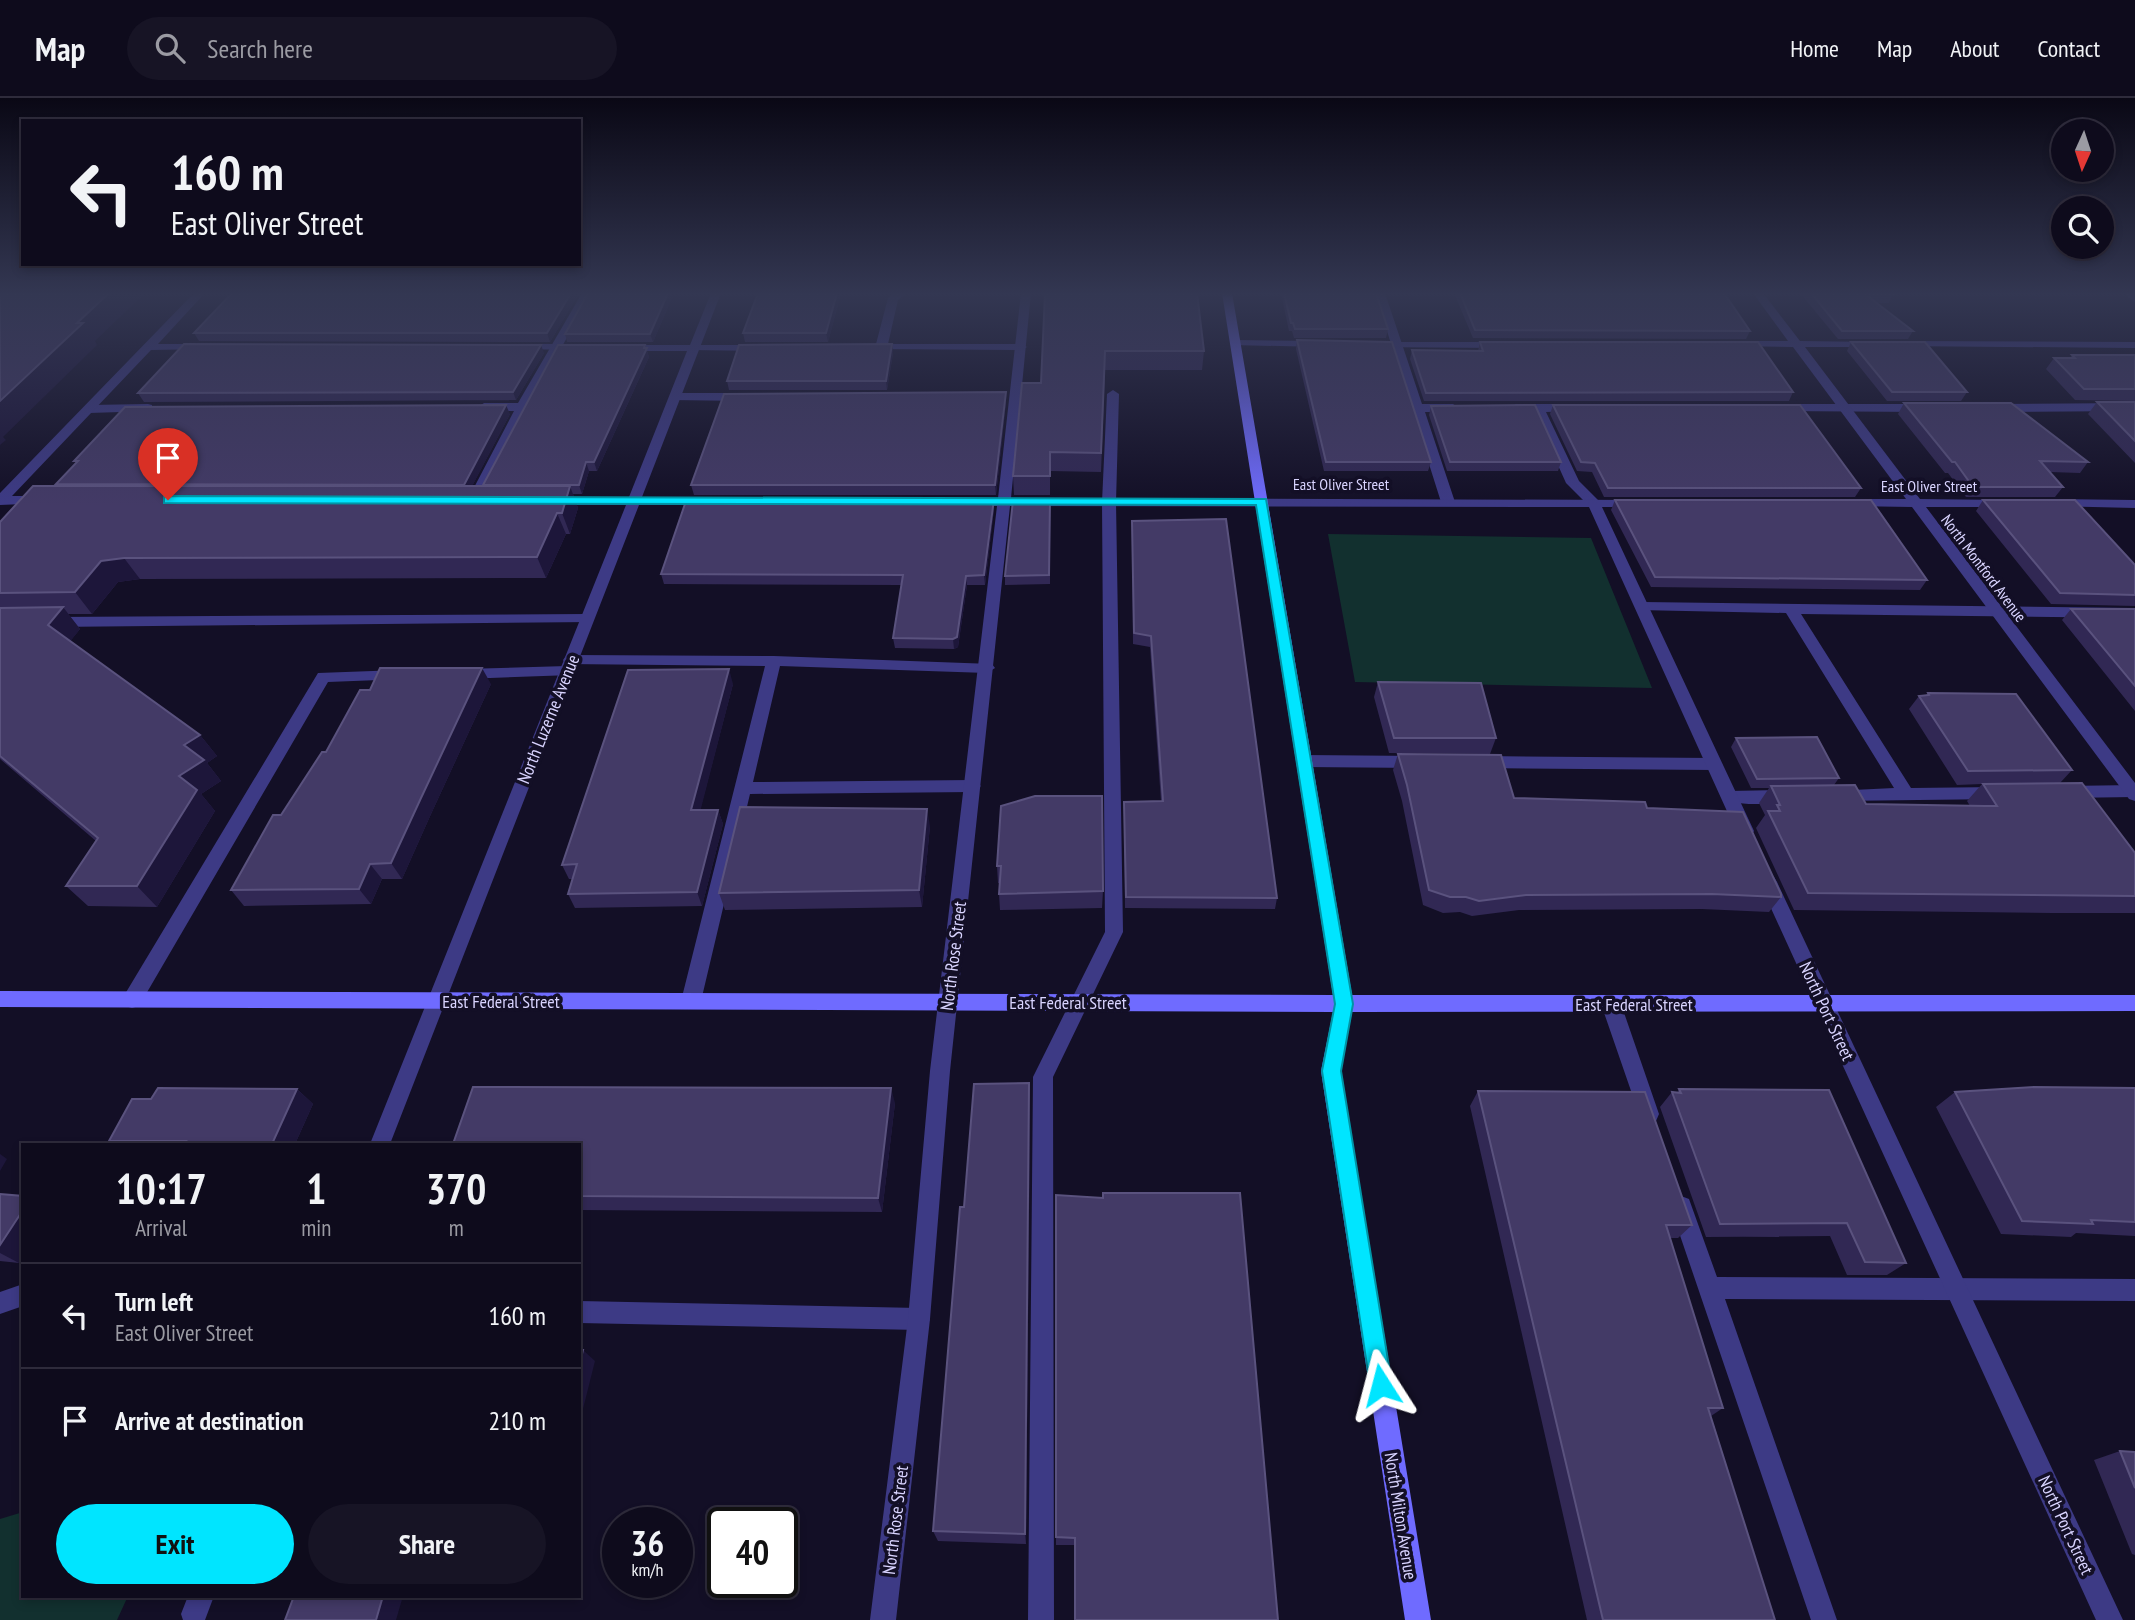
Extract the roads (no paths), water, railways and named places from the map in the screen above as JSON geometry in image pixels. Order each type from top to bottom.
[{"type":"street","points":[[0,500],[132,364]]},
{"type":"street","points":[[474,501],[522,407],[548,364]]},
{"type":"street","name":"North Luzerne Avenue","points":[[380,1143],[688,364]]},
{"type":"street","name":"North Rose Street","points":[[883,1620],[919,1319],[948,1001],[1005,503],[1009,396],[1017,364]]},
{"type":"street","name":"North Milton Avenue","points":[[1239,364],[1344,1004],[1331,1071],[1418,1620]]},
{"type":"street","points":[[1404,364],[1448,502]]},
{"type":"street","name":"North Montford Avenue","points":[[1812,364],[1994,611],[2134,793]]},
{"type":"street","points":[[1041,1620],[1043,1077],[1114,932],[1109,502],[1113,394]]},
{"type":"street","points":[[675,397],[757,397]]},
{"type":"street","points":[[466,407],[522,407]]},
{"type":"street","points":[[89,409],[158,408]]},
{"type":"street","points":[[1418,408],[1471,408]]},
{"type":"street","points":[[1498,408],[1593,408]]},
{"type":"street","points":[[1538,408],[1573,484],[1594,503],[1751,846]]},
{"type":"street","points":[[1761,408],[1941,408]]},
{"type":"street","points":[[1983,408],[2135,408]]},
{"type":"street","points":[[0,500],[57,500]]},
{"type":"street","points":[[540,501],[722,501]]},
{"type":"street","name":"East Oliver Street","points":[[951,502],[1650,503]]},
{"type":"street","name":"East Oliver Street","points":[[1844,503],[2011,503]]},
{"type":"street","points":[[2038,503],[2135,504]]},
{"type":"street","points":[[1643,607],[2135,613]]},
{"type":"street","points":[[1791,609],[1906,794]]},
{"type":"street","points":[[41,622],[587,620]]},
{"type":"street","points":[[445,674],[569,665],[774,661],[987,668]]},
{"type":"street","points":[[691,1001],[774,661]]},
{"type":"street","points":[[132,1000],[323,677],[418,675]]},
{"type":"street","points":[[1304,761],[1441,762]]},
{"type":"street","points":[[1468,762],[1714,764]]},
{"type":"street","points":[[743,788],[973,786]]},
{"type":"street","points":[[2052,792],[2134,793]]},
{"type":"street","points":[[1824,795],[2012,793]]},
{"type":"street","points":[[1729,797],[1797,796]]},
{"type":"street","name":"North Port Street","points":[[1763,870],[2110,1620]]},
{"type":"street","name":"East Federal Street","points":[[0,999],[1824,1005],[2135,1003]]},
{"type":"street","points":[[1611,1004],[1656,1133]]},
{"type":"street","points":[[1674,1185],[1824,1620]]},
{"type":"street","points":[[1710,1288],[2135,1290]]},
{"type":"street","points":[[0,1303],[21,1296]]},
{"type":"street","points":[[581,1312],[919,1319]]}]
